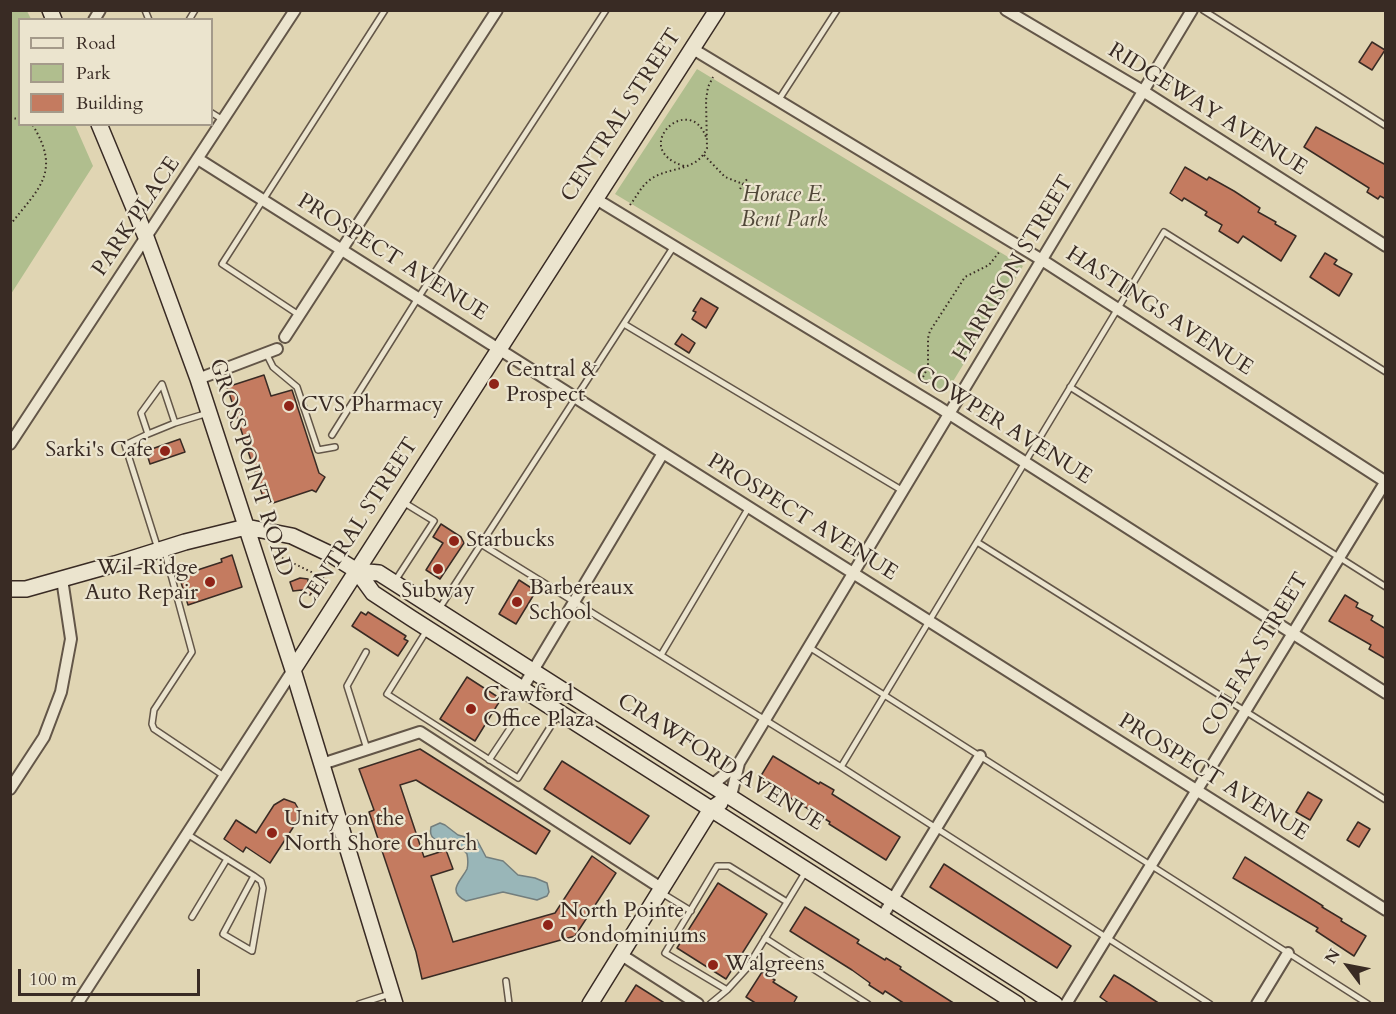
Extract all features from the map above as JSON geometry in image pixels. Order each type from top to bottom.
[{"type":"main road","name":"CENTRAL STREET","points":[[293,670],[717,10]]},
{"type":"main road","name":"GROSS POINT ROAD","points":[[100,126],[146,237],[198,379],[293,670],[394,998]]},
{"type":"main road","name":"CRAWFORD AVENUE","points":[[10,589],[26,589],[246,527],[292,537],[330,554],[357,571],[373,593],[1017,1004]]},
{"type":"main road","name":"CRAWFORD AVENUE","points":[[357,571],[379,573],[394,582],[1054,1004]]},
{"type":"main road","points":[[711,808],[712,785]]},
{"type":"main road","points":[[590,1004],[711,808],[731,796]]},
{"type":"street","name":"PARK PLACE","points":[[10,444],[295,10]]},
{"type":"street","points":[[285,337],[497,10]]},
{"type":"street","name":"RIDGEWAY AVENUE","points":[[1006,10],[1143,92],[1386,246]]},
{"type":"street","name":"HARRISON STREET","points":[[731,796],[739,763],[1192,10]]},
{"type":"street","name":"HASTINGS AVENUE","points":[[693,49],[1042,260],[1385,481]]},
{"type":"street","name":"PROSPECT AVENUE","points":[[198,159],[1386,910]]},
{"type":"street","name":"COWPER AVENUE","points":[[596,199],[949,414],[1386,693]]},
{"type":"street","points":[[198,379],[272,351]]},
{"type":"street","points":[[522,689],[663,453]]},
{"type":"street","name":"COLFAX STREET","points":[[1066,1004],[1385,481]]},
{"type":"street","points":[[12,785],[44,737],[61,692],[71,639],[62,579]]},
{"type":"street","name":"CENTRAL STREET","points":[[77,1004],[293,670]]},
{"type":"street","points":[[322,764],[420,732],[660,890]]},
{"type":"street","points":[[882,917],[980,756]]},
{"type":"street","name":"HARRISON STREET","points":[[712,785],[739,763]]},
{"type":"street","points":[[1257,1004],[1288,953]]},
{"type":"street","points":[[620,954],[695,1003]]},
{"type":"street","points":[[1017,1004],[1028,987]]},
{"type":"lane","points":[[299,315],[222,264],[385,10]]},
{"type":"lane","points":[[332,435],[418,298],[606,10]]},
{"type":"lane","points":[[778,101],[837,10]]},
{"type":"lane","points":[[1203,10],[1386,126]]},
{"type":"lane","points":[[213,114],[223,120]]},
{"type":"lane","points":[[841,767],[1164,232],[1386,372]]},
{"type":"lane","points":[[438,610],[674,246]]},
{"type":"lane","points":[[624,324],[903,491]]},
{"type":"lane","points":[[272,351],[273,367],[297,387],[318,450],[335,447]]},
{"type":"lane","points":[[148,434],[141,413],[162,384],[175,423]]},
{"type":"lane","points":[[1070,387],[1386,587]]},
{"type":"lane","points":[[209,412],[175,423],[125,445],[161,550],[192,652],[154,710],[152,724],[154,729],[225,776]]},
{"type":"lane","points":[[394,582],[434,521],[402,501]]},
{"type":"lane","points":[[661,655],[749,507]]},
{"type":"lane","points":[[977,542],[1386,800]]},
{"type":"lane","points":[[481,544],[841,767],[1210,1004]]},
{"type":"lane","points":[[428,629],[387,694],[489,760],[518,778],[559,713]]},
{"type":"lane","points":[[808,647],[1368,1004]]},
{"type":"lane","points":[[366,652],[347,686],[367,749]]},
{"type":"lane","points":[[489,760],[517,718]]},
{"type":"lane","points":[[187,834],[254,876],[261,881],[263,888],[252,951],[223,934],[254,876]]},
{"type":"lane","points":[[192,916],[227,859]]},
{"type":"lane","points":[[727,990],[665,954],[717,866],[729,866],[787,902]]},
{"type":"lane","points":[[711,1004],[747,968],[807,870]]},
{"type":"lane","points":[[660,890],[691,911]]},
{"type":"lane","points":[[765,938],[868,1004]]},
{"type":"lane","points":[[506,981],[509,1004]]},
{"type":"lane","points":[[359,1004],[394,998]]},
{"type":"path","points":[[630,205],[650,180],[658,175],[692,165],[704,155],[707,148],[706,100],[708,87],[713,77]]},
{"type":"path","points":[[692,165],[676,164],[664,153],[661,137],[664,131],[675,121],[686,120],[704,130],[707,140]]},
{"type":"path","points":[[10,225],[33,200],[42,184],[47,168],[46,154],[33,126]]},
{"type":"path","points":[[704,155],[724,177],[743,184]]},
{"type":"path","points":[[740,189],[748,178]]},
{"type":"path","points":[[921,381],[928,367],[928,338],[936,321],[965,277],[989,265],[1000,251]]},
{"type":"path","points":[[278,556],[326,579]]},
{"type":"green space","points":[[11,10],[27,11],[30,18],[18,18],[18,126],[75,126],[93,166],[11,294]]},
{"type":"green space","name":"Horace E. Bent Park","points":[[697,69],[1023,266],[946,393],[615,194]]},
{"type":"water","points":[[440,823],[458,835],[477,840],[486,857],[503,861],[518,875],[547,883],[549,892],[547,896],[537,900],[503,892],[466,901],[460,897],[456,890],[467,869],[467,854],[456,844],[433,838],[431,827]]},
{"type":"building","points":[[1372,42],[1385,50],[1372,70],[1359,62]]},
{"type":"building","points":[[1316,127],[1386,165],[1386,199],[1380,196],[1378,199],[1367,192],[1369,188],[1304,147]]},
{"type":"building","points":[[1185,167],[1207,180],[1209,177],[1234,191],[1260,208],[1258,212],[1296,236],[1281,261],[1243,236],[1238,243],[1219,231],[1222,225],[1205,215],[1207,212],[1184,198],[1182,201],[1170,193]]},
{"type":"building","points":[[1325,253],[1337,260],[1334,264],[1352,274],[1339,296],[1310,277]]},
{"type":"building","points":[[701,298],[718,308],[706,328],[692,319],[696,312],[693,311]]},
{"type":"building","points":[[682,334],[695,343],[689,353],[675,344]]},
{"type":"building","name":"CVS Pharmacy","points":[[264,375],[271,396],[292,390],[319,473],[325,477],[316,492],[312,490],[273,503],[272,499],[263,497],[227,387]]},
{"type":"building","name":"Sarki's Cafe","points":[[180,439],[185,452],[150,464],[146,451]]},
{"type":"building","points":[[441,524],[461,537],[464,543],[440,579],[426,570],[443,543],[433,537]]},
{"type":"building","name":"Wil-Ridge Auto Repair","points":[[232,555],[242,587],[188,605],[179,576],[222,562],[221,559]]},
{"type":"building","points":[[300,578],[308,579],[308,582],[316,587],[310,595],[302,590],[293,591],[290,582]]},
{"type":"building","name":"Barbereaux School","points":[[519,580],[536,591],[516,624],[499,614]]},
{"type":"building","points":[[1345,595],[1358,603],[1356,607],[1373,616],[1371,620],[1386,629],[1386,659],[1369,649],[1371,645],[1329,621]]},
{"type":"building","points":[[361,612],[366,615],[368,612],[406,636],[404,639],[408,641],[398,656],[352,626]]},
{"type":"building","name":"Crawford Office Plaza","points":[[467,677],[501,699],[475,741],[440,719]]},
{"type":"building","points":[[420,749],[550,831],[536,854],[416,780],[400,785],[424,857],[446,850],[453,869],[431,876],[453,942],[555,913],[592,856],[616,873],[575,936],[422,979],[416,952],[369,812],[374,810],[359,769]]},
{"type":"building","points":[[773,756],[819,784],[820,782],[834,790],[832,794],[900,837],[886,860],[829,824],[830,822],[759,779]]},
{"type":"building","name":"North Pointe Condominiums","points":[[562,761],[649,816],[630,844],[544,789]]},
{"type":"building","points":[[1308,792],[1322,800],[1310,820],[1296,812]]},
{"type":"building","name":"Unity on the North Shore Church","points":[[284,799],[295,803],[299,810],[296,823],[270,863],[246,847],[243,852],[224,839],[236,820],[256,833],[274,805]]},
{"type":"building","points":[[1358,822],[1370,829],[1359,847],[1347,840]]},
{"type":"building","points":[[1245,857],[1366,936],[1354,956],[1316,931],[1318,928],[1233,878]]},
{"type":"building","points":[[944,864],[1071,946],[1057,968],[930,887]]},
{"type":"building","name":"Walgreens","points":[[718,883],[767,914],[726,979],[677,948]]},
{"type":"building","points":[[805,907],[859,940],[857,943],[901,967],[900,969],[955,1004],[905,1004],[885,991],[883,994],[869,985],[870,983],[852,970],[790,931]]},
{"type":"building","points":[[762,972],[797,997],[793,1004],[757,1004],[746,997]]},
{"type":"building","points":[[1114,975],[1160,1004],[1110,1004],[1100,997]]},
{"type":"building","points":[[636,985],[666,1004],[624,1004]]},
{"type":"place","name":"Central & Prospect","points":[[494,384]]},
{"type":"place","name":"CVS Pharmacy","points":[[289,406]]},
{"type":"place","name":"Sarki's Cafe","points":[[165,451]]},
{"type":"place","name":"Starbucks","points":[[454,541]]},
{"type":"place","name":"Subway","points":[[438,569]]},
{"type":"place","name":"Wil-Ridge Auto Repair","points":[[210,582]]},
{"type":"place","name":"Barbereaux School","points":[[517,602]]},
{"type":"place","name":"Crawford Office Plaza","points":[[471,709]]},
{"type":"place","name":"Unity on the North Shore Church","points":[[272,833]]},
{"type":"place","name":"North Pointe Condominiums","points":[[548,925]]},
{"type":"place","name":"Walgreens","points":[[713,965]]}]
